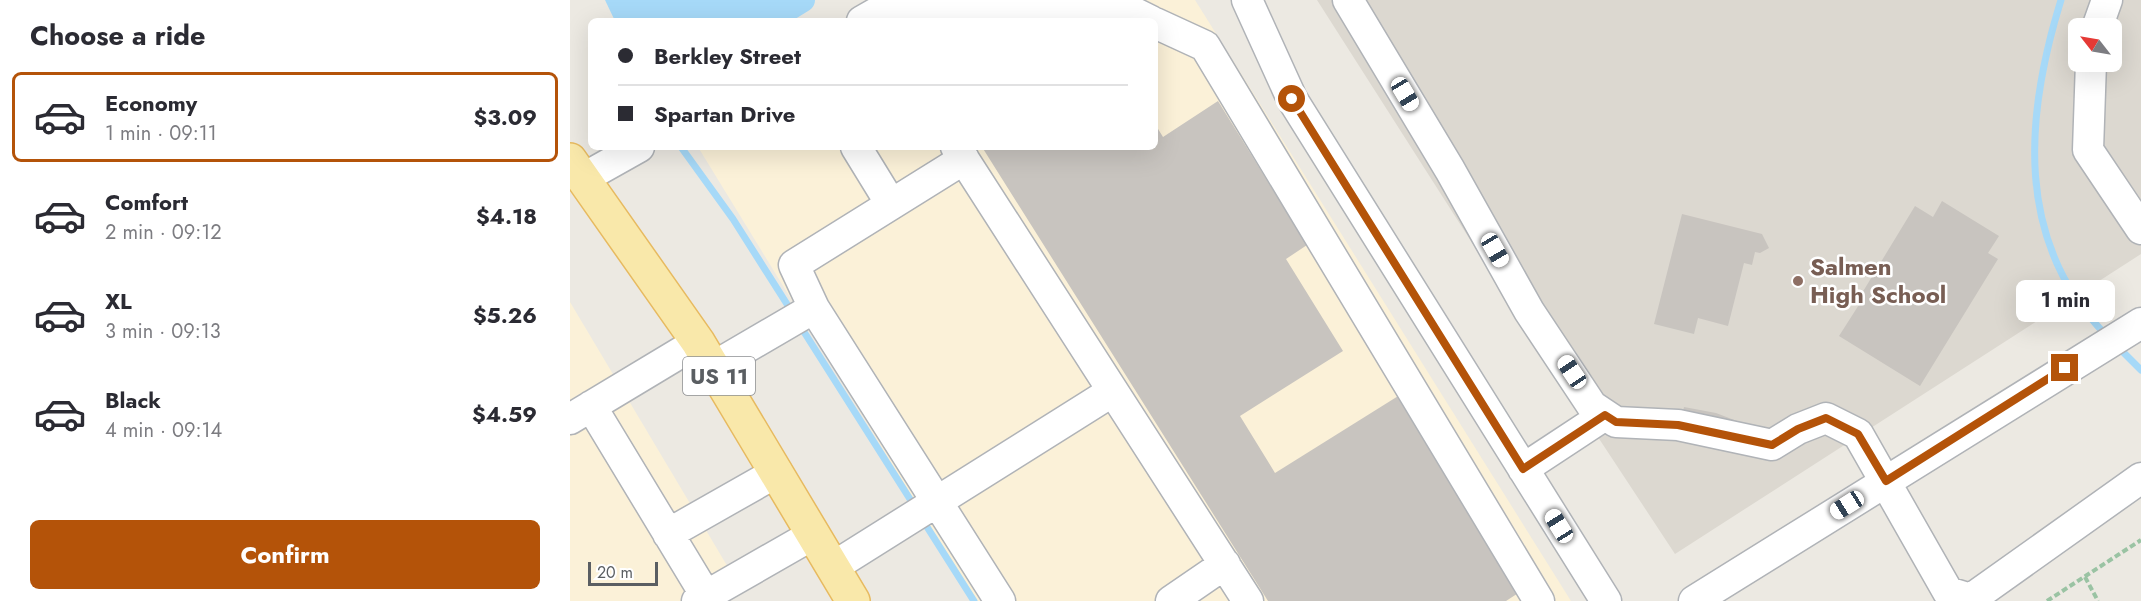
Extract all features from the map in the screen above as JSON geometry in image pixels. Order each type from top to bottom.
[{"type":"main road","name":"US 11","points":[[576,170],[705,355],[853,601]]},
{"type":"street","points":[[1247,0],[1292,99],[1606,601]]},
{"type":"street","points":[[1348,0],[1450,170],[1529,310],[1592,406],[1616,422],[1678,425],[1772,445],[1798,429],[1826,418],[1858,434],[1886,481],[1946,596],[1971,599],[2141,478]]},
{"type":"street","points":[[2101,18],[2107,0]]},
{"type":"street","points":[[871,18],[885,8],[1040,4],[1135,13],[1145,18]]},
{"type":"street","points":[[1158,24],[1205,46],[1539,601]]},
{"type":"street","points":[[2091,72],[2088,150],[2141,229]]},
{"type":"street","points":[[576,170],[631,150]]},
{"type":"street","points":[[858,150],[891,204]]},
{"type":"street","points":[[1000,601],[814,308],[794,265],[891,204],[960,153],[1248,601]]},
{"type":"street","points":[[814,308],[580,412],[668,534],[702,599],[814,534]]},
{"type":"street","points":[[1694,601],[2141,323]]},
{"type":"street","points":[[833,567],[1113,391]]},
{"type":"street","points":[[1523,469],[1605,415]]},
{"type":"street","points":[[668,534],[777,472]]},
{"type":"street","points":[[1171,601],[1225,564]]},
{"type":"path","points":[[2047,601],[2141,540]]},
{"type":"path","points":[[2085,577],[2098,601]]},
{"type":"shaded area","points":[[911,0],[1195,0],[1571,601],[976,601],[700,150],[1158,150],[1158,18],[881,18]]},
{"type":"shaded area","name":"Salmen High School","points":[[1317,0],[2141,0],[2141,254],[1675,554],[1536,343]]},
{"type":"shaded area","points":[[570,302],[741,589],[720,601],[570,601]]},
{"type":"water","points":[[605,0],[781,0],[762,18],[614,18]]},
{"type":"building","points":[[1218,101],[1307,245],[1286,259],[1343,351],[1240,416],[1275,473],[1403,393],[1523,590],[1506,601],[1268,601],[984,150],[1158,150],[1158,129],[1163,137]]},
{"type":"building","points":[[1942,201],[1999,236],[1988,253],[1998,259],[1920,386],[1839,336],[1862,300],[1859,298],[1915,206],[1933,217]]},
{"type":"building","points":[[1682,214],[1762,234],[1769,248],[1760,253],[1755,252],[1752,265],[1744,263],[1728,326],[1698,318],[1694,334],[1654,324]]},
{"type":"building","points":[[1684,407],[1716,413],[1742,423],[1737,434],[1683,411]]},
{"type":"waterway","points":[[774,18],[803,0]]},
{"type":"waterway","points":[[2061,0],[2040,88],[2035,132],[2036,176],[2042,218],[2055,259],[2076,298],[2106,335]]},
{"type":"waterway","points":[[683,150],[733,219],[792,312]]},
{"type":"waterway","points":[[799,324],[915,507]]},
{"type":"waterway","points":[[2118,347],[2141,370]]},
{"type":"waterway","points":[[922,519],[974,601]]},
{"type":"place","name":"Salmen High School","points":[[1798,281]]},
{"type":"route","points":[[1292,99],[1523,469],[1605,415],[1616,422],[1678,425],[1772,445],[1798,429],[1826,418],[1858,434],[1886,481],[2065,368]]}]
